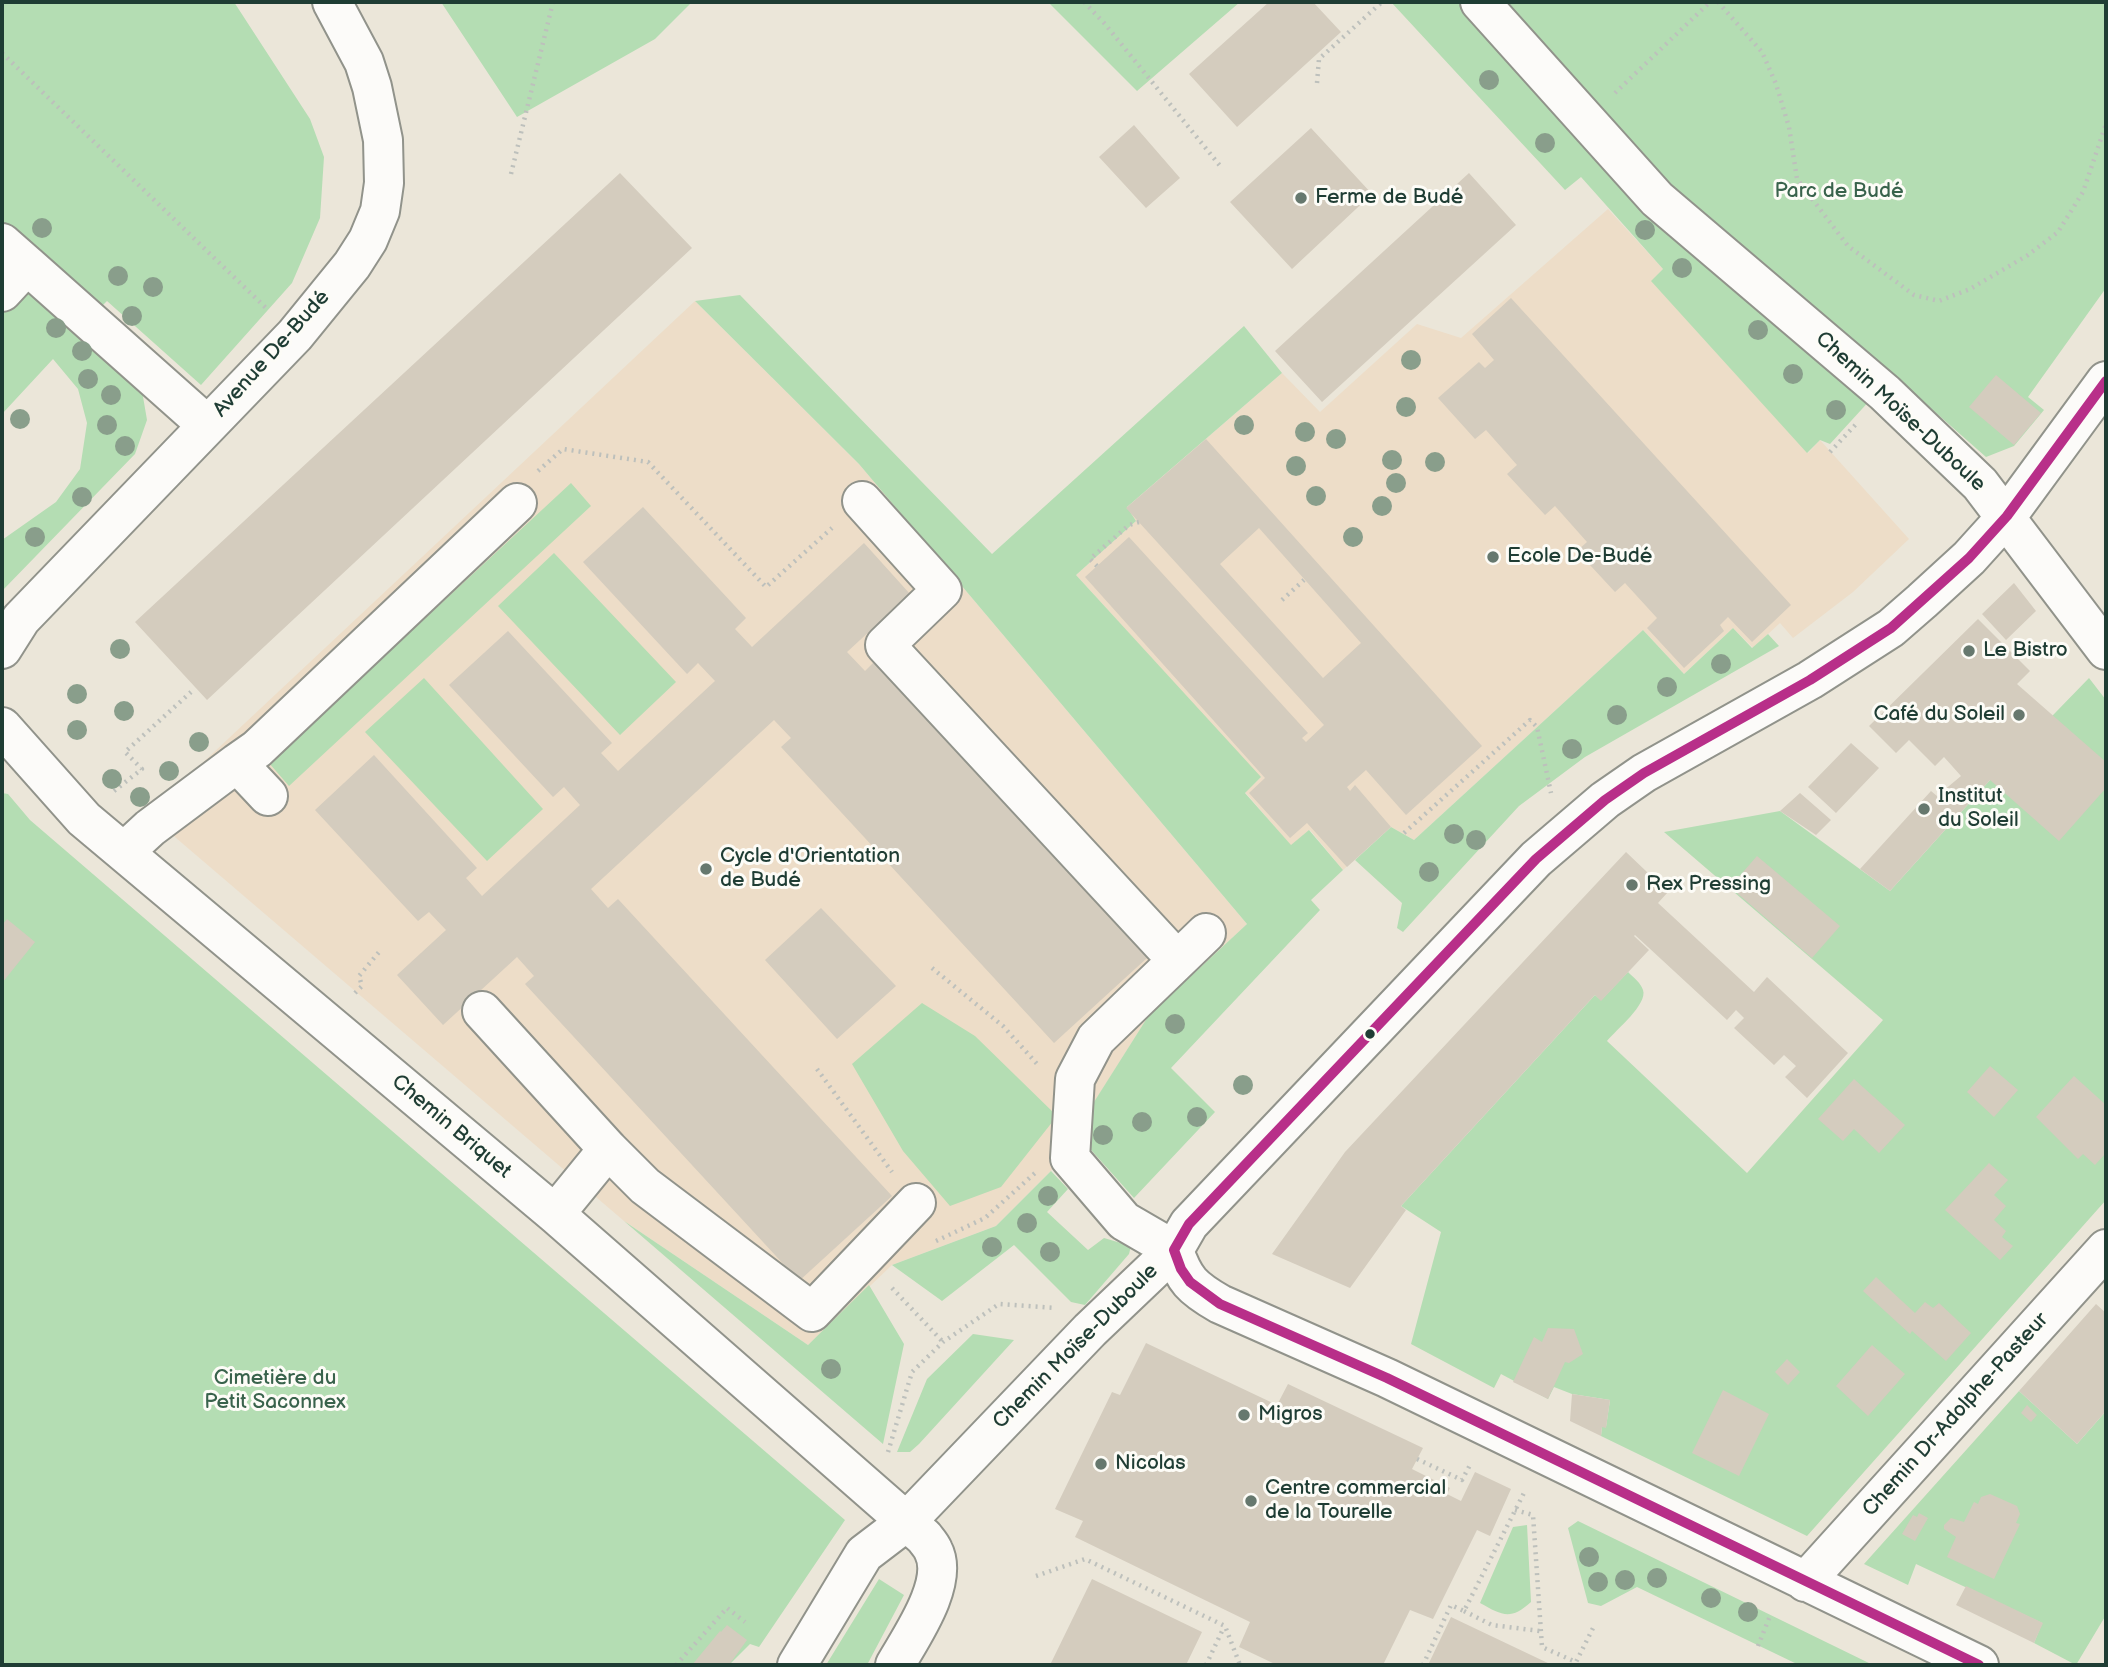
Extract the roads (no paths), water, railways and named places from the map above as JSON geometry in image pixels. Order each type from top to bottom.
[{"type":"street","name":"Avenue De-Budé","points":[[2,649],[20,619],[295,335],[352,265],[368,240],[380,211],[384,183],[383,140],[372,87],[363,62],[332,2]]},
{"type":"street","name":"Chemin Moïse-Duboule","points":[[797,1665],[864,1554],[906,1522],[1090,1330],[1174,1250],[1196,1216],[1536,859],[1605,800],[1634,780],[1810,680],[1891,628],[1969,558],[2007,516],[1980,484],[1885,393],[1657,199],[1490,13]]},
{"type":"street","points":[[10,267],[207,425]]},
{"type":"street","points":[[2106,382],[2007,516],[2106,650]]},
{"type":"street","points":[[862,500],[942,590],[885,645],[1177,960]]},
{"type":"street","points":[[124,852],[150,828],[257,749],[517,503]]},
{"type":"street","name":"Chemin Briquet","points":[[2,727],[84,819],[555,1214],[906,1522]]},
{"type":"street","points":[[237,763],[268,796]]},
{"type":"street","points":[[1206,933],[1096,1039],[1075,1079],[1070,1158],[1124,1222],[1174,1250],[1182,1273],[1196,1291],[1387,1378],[1979,1665]]},
{"type":"street","points":[[482,1012],[645,1186],[812,1312],[916,1203]]},
{"type":"street","points":[[555,1214],[608,1149]]},
{"type":"street","name":"Chemin Dr-Adolphe-Pasteur","points":[[1805,1582],[2106,1249]]},
{"type":"street","points":[[895,1665],[930,1601],[937,1580],[935,1552],[924,1537],[906,1522]]},
{"type":"place","name":"Ferme de Budé","points":[[1301,198]]},
{"type":"place","name":"Ecole De-Budé","points":[[1493,557]]},
{"type":"place","name":"Le Bistro","points":[[1969,651]]},
{"type":"place","name":"Café du Soleil","points":[[2019,715]]},
{"type":"place","name":"Institut du Soleil","points":[[1924,809]]},
{"type":"place","name":"Cycle d'Orientation de Budé","points":[[706,869]]},
{"type":"place","name":"Rex Pressing","points":[[1632,885]]},
{"type":"place","name":"Migros","points":[[1244,1415]]},
{"type":"place","name":"Nicolas","points":[[1101,1464]]},
{"type":"place","name":"Centre commercial de la Tourelle","points":[[1251,1501]]},
{"type":"park label","name":"Parc de Budé","points":[[1839,192]]},
{"type":"park label","name":"Cimetière du Petit Saconnex","points":[[275,1391]]}]
